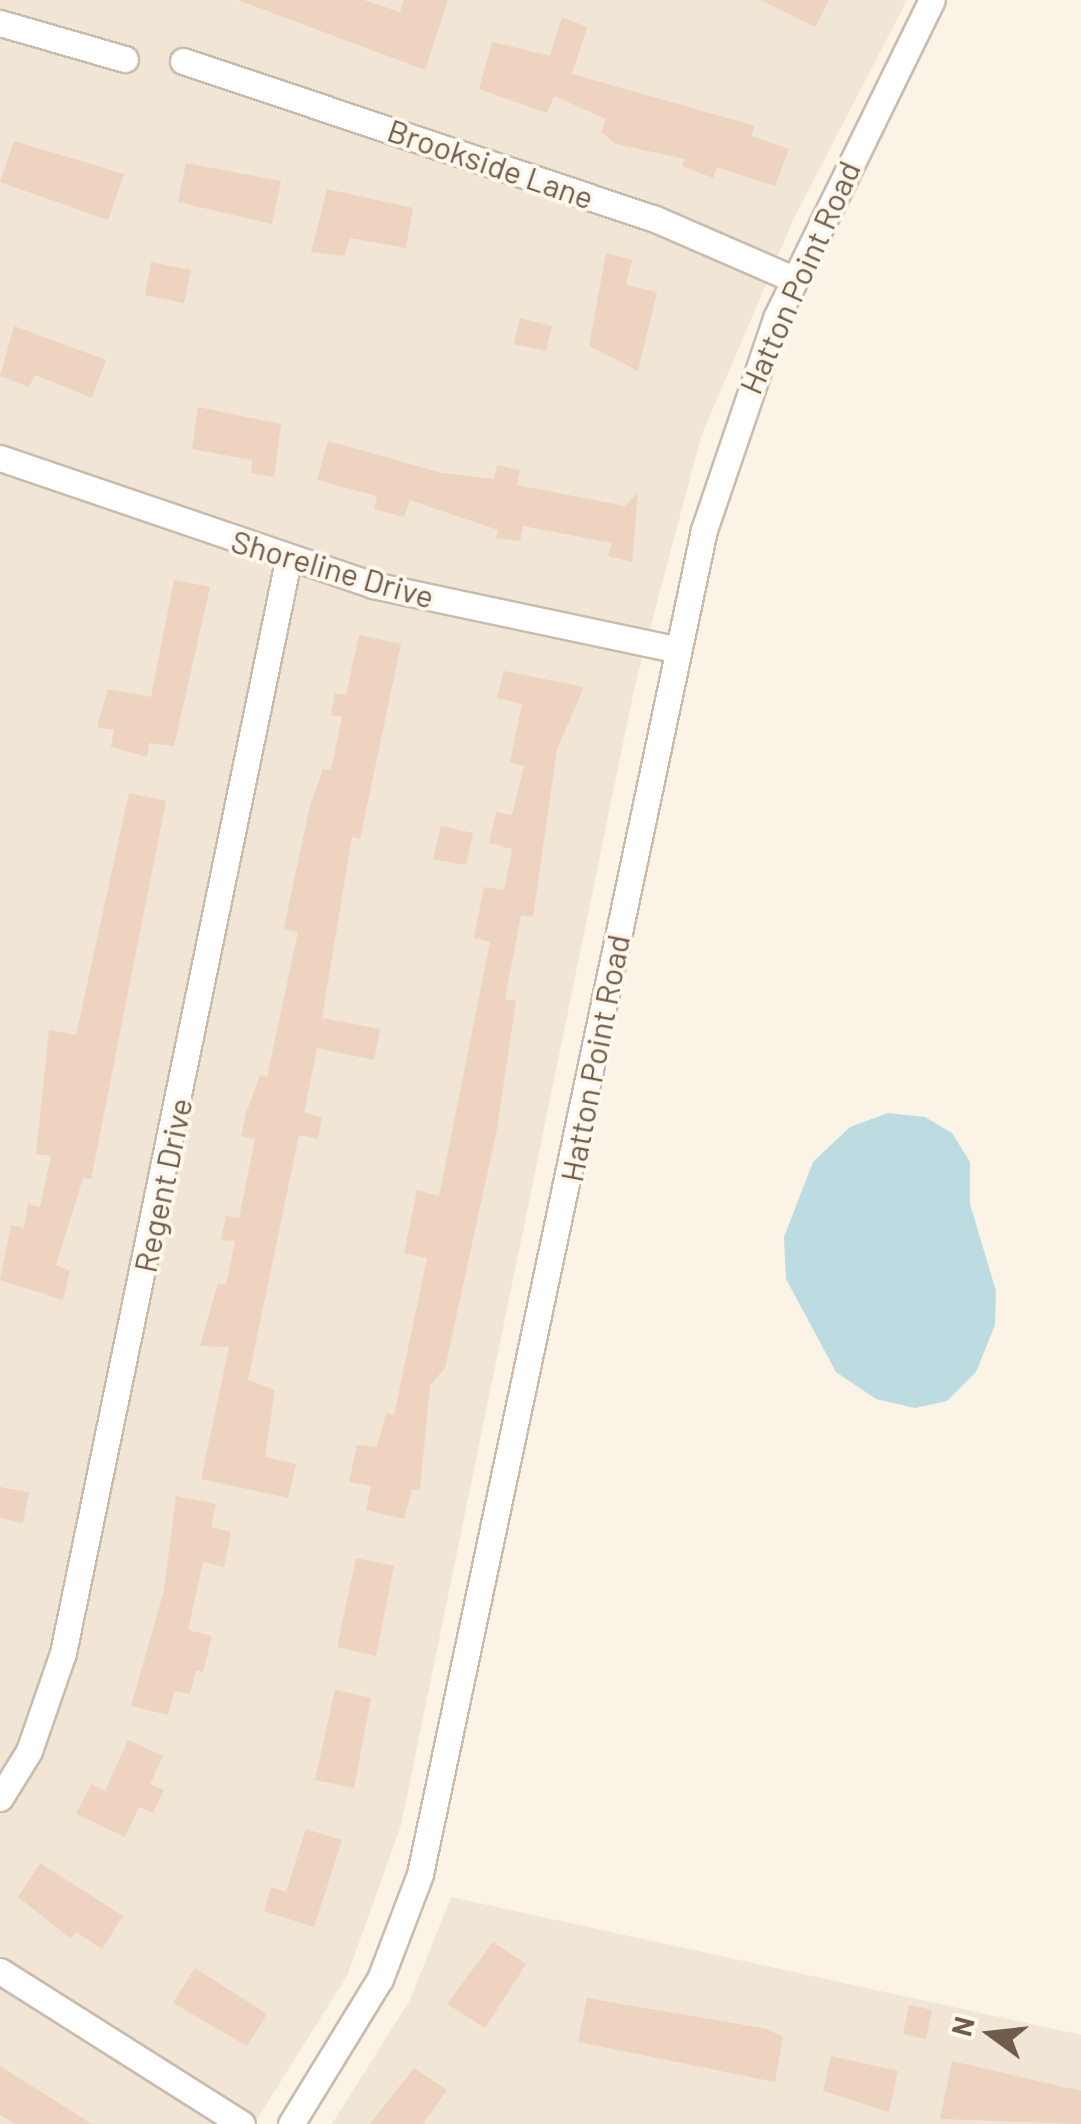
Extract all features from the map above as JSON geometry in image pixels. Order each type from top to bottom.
[{"type":"street","name":"Hatton Point Road","points":[[291,2124],[380,1979],[420,1874],[674,650],[741,409],[793,279],[932,0]]},
{"type":"street","points":[[5,25],[125,60]]},
{"type":"street","name":"Brookside Lane","points":[[183,61],[652,218],[793,279]]},
{"type":"street","name":"Shoreline Drive","points":[[0,458],[288,561],[674,650]]},
{"type":"street","name":"Regent Drive","points":[[0,1798],[29,1752],[63,1653],[288,561]]},
{"type":"street","points":[[0,1971],[242,2124]]},
{"type":"shaded area","points":[[0,0],[907,0],[794,218],[701,437],[635,685],[401,1825],[347,1976],[254,2124],[0,2124]]},
{"type":"shaded area","points":[[451,1897],[1081,2035],[1081,2124],[332,2124],[410,2000]]},
{"type":"water","points":[[888,1113],[925,1117],[952,1133],[970,1162],[970,1204],[996,1291],[995,1325],[976,1372],[947,1401],[915,1408],[876,1399],[836,1372],[786,1279],[784,1237],[813,1162],[850,1127]]},
{"type":"building","points":[[238,0],[364,0],[400,12],[404,0],[448,0],[425,70]]},
{"type":"building","points":[[760,0],[829,0],[815,27]]},
{"type":"building","points":[[562,17],[587,27],[572,74],[755,126],[751,136],[789,149],[775,186],[717,167],[713,178],[682,166],[685,159],[616,144],[601,132],[606,119],[554,96],[547,113],[479,89],[492,42],[550,56]]},
{"type":"building","points":[[14,141],[124,174],[108,220],[0,182]]},
{"type":"building","points":[[186,163],[281,181],[272,224],[178,202]]},
{"type":"building","points":[[327,189],[413,208],[406,248],[350,238],[344,256],[311,252]]},
{"type":"building","points":[[606,253],[632,260],[626,285],[657,292],[638,371],[589,346]]},
{"type":"building","points":[[151,262],[191,270],[184,303],[145,295]]},
{"type":"building","points":[[520,318],[552,326],[546,351],[514,344]]},
{"type":"building","points":[[14,326],[106,360],[92,398],[35,375],[29,387],[0,376]]},
{"type":"building","points":[[198,407],[281,424],[274,477],[251,473],[252,460],[192,449]]},
{"type":"building","points":[[328,441],[442,473],[494,479],[497,465],[520,470],[517,485],[625,506],[638,493],[632,562],[608,556],[612,543],[523,526],[520,541],[496,538],[498,530],[410,500],[404,517],[374,509],[377,496],[317,480]]},
{"type":"building","points":[[174,580],[210,587],[174,746],[149,743],[147,757],[111,747],[114,730],[97,727],[108,689],[151,697]]},
{"type":"building","points":[[359,635],[401,644],[360,839],[352,837],[322,1018],[380,1029],[374,1060],[317,1048],[304,1113],[322,1117],[318,1139],[299,1135],[248,1380],[275,1390],[265,1457],[296,1464],[288,1498],[201,1479],[229,1347],[200,1346],[218,1283],[226,1285],[235,1241],[221,1240],[226,1216],[239,1218],[255,1139],[241,1136],[260,1076],[267,1077],[298,932],[284,929],[291,894],[310,806],[323,769],[331,770],[342,717],[331,715],[335,693],[346,695]]},
{"type":"building","points":[[504,671],[584,687],[557,749],[533,917],[521,915],[505,999],[516,1001],[497,1129],[445,1368],[430,1385],[420,1490],[412,1489],[404,1519],[366,1510],[371,1486],[349,1482],[357,1445],[377,1447],[386,1413],[394,1415],[427,1258],[404,1253],[417,1190],[439,1196],[490,942],[474,938],[484,887],[504,890],[512,849],[489,843],[496,812],[512,815],[524,766],[510,762],[522,704],[497,698]]},
{"type":"building","points":[[129,793],[166,801],[91,1179],[83,1178],[56,1265],[70,1271],[63,1300],[0,1280],[11,1225],[24,1228],[28,1204],[40,1207],[51,1156],[36,1154],[49,1030],[76,1035]]},
{"type":"building","points":[[441,826],[473,833],[466,865],[433,859]]},
{"type":"building","points":[[0,1487],[29,1492],[23,1523],[0,1518]]},
{"type":"building","points":[[176,1496],[216,1504],[211,1527],[231,1532],[224,1567],[203,1562],[188,1630],[212,1636],[203,1672],[196,1670],[190,1694],[174,1691],[168,1715],[131,1706],[164,1590]]},
{"type":"building","points":[[356,1558],[394,1566],[376,1656],[337,1647]]},
{"type":"building","points":[[335,1690],[371,1698],[354,1788],[315,1780]]},
{"type":"building","points":[[128,1740],[163,1756],[150,1784],[164,1790],[153,1813],[139,1807],[125,1837],[76,1814],[91,1784],[105,1791]]},
{"type":"building","points":[[306,1829],[342,1840],[314,1927],[264,1911],[271,1887],[286,1892]]},
{"type":"building","points":[[40,1863],[123,1916],[102,1949],[76,1932],[71,1939],[18,1897]]},
{"type":"building","points":[[493,1942],[526,1964],[485,2028],[447,2004]]},
{"type":"building","points":[[195,1968],[267,2014],[247,2046],[173,2003]]},
{"type":"building","points":[[587,1998],[767,2029],[783,2037],[775,2082],[578,2042]]},
{"type":"building","points":[[909,2005],[932,2010],[926,2039],[903,2034]]},
{"type":"building","points":[[831,2056],[898,2071],[889,2112],[823,2091]]},
{"type":"building","points":[[952,2061],[1081,2091],[1081,2124],[940,2119]]},
{"type":"building","points":[[0,2066],[92,2124],[15,2124],[0,2115]]},
{"type":"building","points":[[414,2068],[447,2090],[423,2124],[370,2124]]}]
